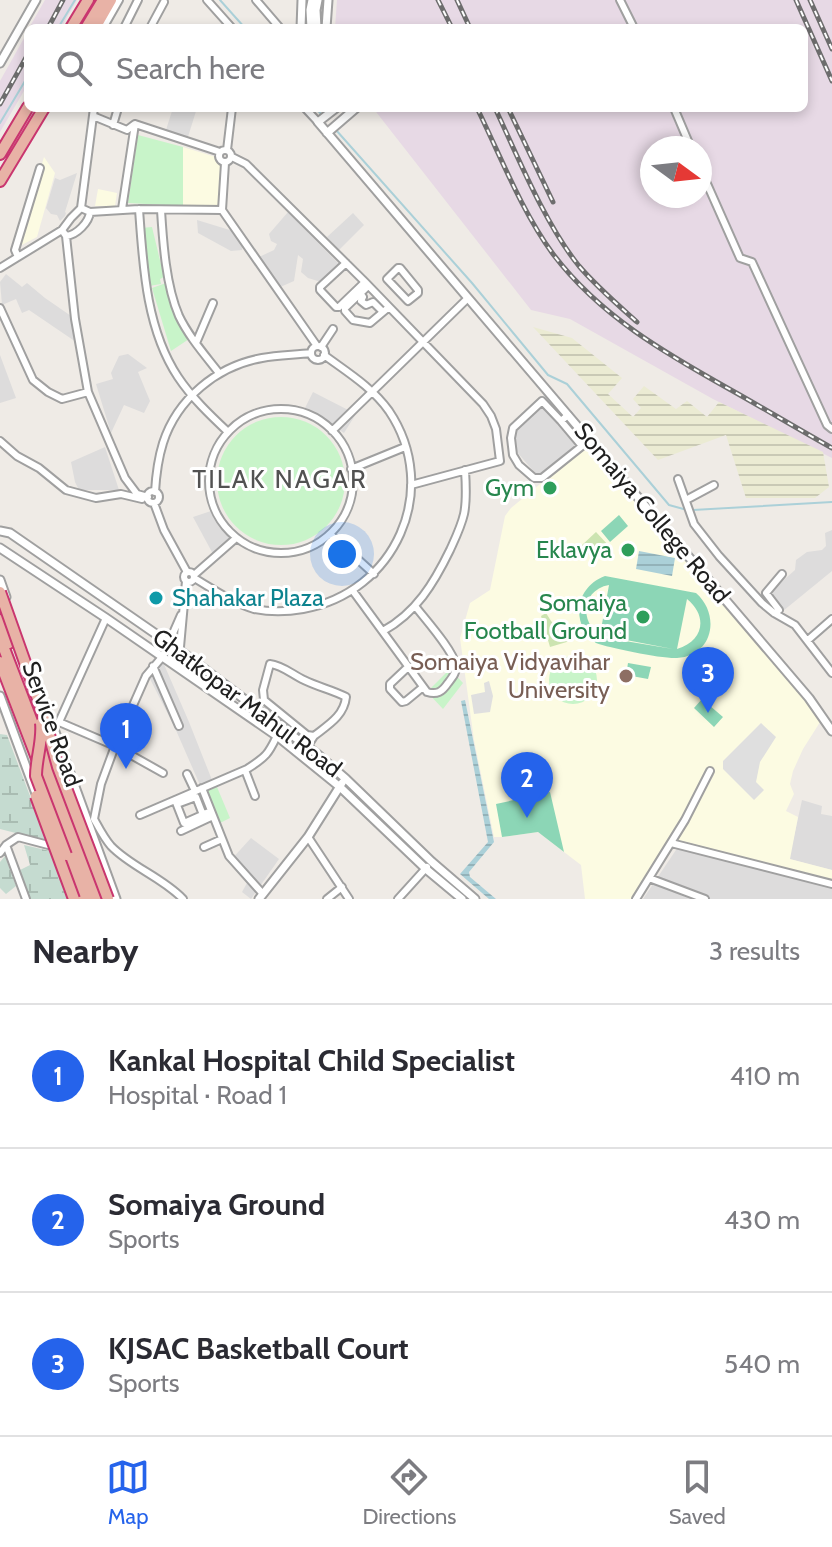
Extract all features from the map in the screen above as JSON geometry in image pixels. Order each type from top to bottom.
[{"type":"highway","points":[[71,24],[85,0]]},
{"type":"highway","points":[[81,24],[96,0]]},
{"type":"highway","points":[[88,24],[103,0]]},
{"type":"highway","points":[[97,24],[111,0]]},
{"type":"highway","points":[[0,154],[25,112]]},
{"type":"highway","points":[[0,181],[42,112]]},
{"type":"highway","points":[[0,592],[44,716],[58,767],[108,899]]},
{"type":"highway","points":[[0,606],[42,727],[43,770]]},
{"type":"highway","points":[[0,620],[35,714],[45,751],[43,770],[36,776],[82,899]]},
{"type":"highway","points":[[0,638],[43,770],[100,899]]},
{"type":"highway","points":[[0,662],[91,899]]},
{"type":"highway","points":[[0,677],[26,750],[43,770]]},
{"type":"highway","points":[[45,751],[60,746]]},
{"type":"highway","points":[[43,770],[33,777],[35,794],[73,899]]},
{"type":"street","points":[[0,63],[36,0]]},
{"type":"street","points":[[105,24],[119,0]]},
{"type":"street","points":[[126,24],[138,0]]},
{"type":"street","points":[[207,0],[228,24]]},
{"type":"street","points":[[256,0],[277,24]]},
{"type":"street","points":[[301,24],[302,0]]},
{"type":"street","points":[[311,24],[312,0]]},
{"type":"street","points":[[317,24],[318,0]]},
{"type":"street","points":[[326,24],[328,0]]},
{"type":"street","points":[[620,0],[632,24]]},
{"type":"street","points":[[152,24],[164,2]]},
{"type":"street","points":[[94,112],[81,208],[71,218],[64,233],[75,319],[88,392],[125,478],[137,494],[150,500]]},
{"type":"street","points":[[112,124],[116,112]]},
{"type":"street","points":[[225,163],[219,158],[224,151],[231,112]]},
{"type":"street","points":[[312,112],[323,118],[331,112]]},
{"type":"street","points":[[332,129],[353,112]]},
{"type":"street","points":[[676,112],[686,136]]},
{"type":"street","points":[[93,116],[127,130],[135,124]]},
{"type":"street","name":"Somaiya College Road","points":[[323,118],[468,298],[568,415],[585,443],[809,698],[832,731]]},
{"type":"street","points":[[135,124],[230,153],[246,164],[376,294],[386,309]]},
{"type":"street","points":[[122,209],[135,124]]},
{"type":"street","points":[[225,163],[232,157]]},
{"type":"street","points":[[225,163],[222,210],[317,350],[363,383],[388,411],[401,434],[411,485],[401,533],[390,554],[374,574],[353,591],[322,606],[288,612],[253,609],[192,575],[164,530],[150,500],[150,493],[155,492],[163,441],[191,395],[219,373],[263,357],[317,350],[333,329]]},
{"type":"street","points":[[18,257],[15,250],[40,168]]},
{"type":"street","points":[[712,195],[740,258],[752,262],[827,425],[832,429]]},
{"type":"street","points":[[81,208],[90,212],[122,209],[222,210]]},
{"type":"street","points":[[139,209],[152,316],[165,352],[176,375],[191,395],[228,432]]},
{"type":"street","points":[[161,210],[167,272],[179,316],[219,373]]},
{"type":"street","points":[[0,268],[64,233],[74,235],[89,218],[90,212]]},
{"type":"street","points":[[346,263],[320,287],[336,307],[366,284]]},
{"type":"street","points":[[376,294],[400,268],[419,292],[407,301],[389,281]]},
{"type":"street","points":[[366,284],[345,311],[351,318],[368,324],[386,309]]},
{"type":"street","points":[[360,293],[363,297],[361,301],[366,305],[373,302],[386,309],[423,342],[483,404],[496,429],[500,461],[411,485]]},
{"type":"street","points":[[332,431],[468,298]]},
{"type":"street","points":[[196,343],[213,303]]},
{"type":"street","points":[[0,308],[35,384],[62,399],[88,392]]},
{"type":"street","points":[[542,401],[585,443],[542,478],[534,478],[513,455],[511,438],[513,428],[542,401],[550,394]]},
{"type":"street","points":[[280,409],[299,411],[317,419],[332,431],[345,449],[351,469],[352,494],[344,516],[330,534],[313,546],[293,552],[272,553],[235,539],[219,518],[211,497],[209,474],[216,451],[228,432],[243,420],[261,412],[280,409]]},
{"type":"street","points":[[561,421],[568,415]]},
{"type":"street","points":[[0,441],[66,490],[96,498],[121,494],[150,500]]},
{"type":"street","points":[[351,469],[405,447]]},
{"type":"street","points":[[383,631],[395,625],[415,606],[436,579],[463,516],[465,470]]},
{"type":"street","points":[[678,479],[694,524],[719,556],[743,585],[774,613],[795,625],[832,672]]},
{"type":"street","points":[[686,502],[714,485]]},
{"type":"street","name":"Ghatkopar Mahul Road","points":[[0,531],[10,533],[179,650],[279,732],[462,899]]},
{"type":"street","points":[[330,534],[374,574]]},
{"type":"street","points":[[172,663],[179,650],[186,581],[190,582],[192,575],[235,539]]},
{"type":"street","name":"Ghatkopar Mahul Road","points":[[0,548],[172,663],[307,747],[346,779],[475,899]]},
{"type":"street","points":[[774,613],[779,610],[766,593],[782,574]]},
{"type":"street","name":"Service Road","points":[[0,580],[116,899]]},
{"type":"street","points":[[353,591],[427,692],[438,693],[446,687],[456,666],[451,653],[415,606]]},
{"type":"street","points":[[93,609],[100,595]]},
{"type":"street","points":[[181,615],[163,656],[146,676],[115,746],[90,821],[117,852],[174,889],[183,899]]},
{"type":"street","points":[[106,618],[59,722],[115,746],[163,773]]},
{"type":"street","points":[[808,640],[832,619]]},
{"type":"street","points":[[307,747],[314,736],[339,715],[346,704],[346,697],[306,681],[276,664],[268,665],[264,700],[307,735],[314,736]]},
{"type":"street","points":[[153,666],[179,726]]},
{"type":"street","points":[[408,667],[390,684],[390,689],[402,702],[423,687]]},
{"type":"street","points":[[0,696],[26,750],[52,846],[73,899]]},
{"type":"street","points":[[176,802],[260,760],[271,750],[279,732]]},
{"type":"street","points":[[245,770],[255,796]]},
{"type":"street","points":[[636,899],[710,771]]},
{"type":"street","points":[[187,774],[212,814],[229,856],[261,896],[308,837],[346,779]]},
{"type":"street","points":[[140,815],[163,804],[196,797],[203,815]]},
{"type":"street","points":[[176,802],[184,823],[212,814]]},
{"type":"street","points":[[181,831],[212,814]]},
{"type":"street","points":[[388,833],[395,826]]},
{"type":"street","points":[[0,853],[18,837],[52,846]]},
{"type":"street","points":[[308,837],[349,899]]},
{"type":"street","points":[[204,847],[222,839]]},
{"type":"street","points":[[671,843],[832,884]]},
{"type":"street","points":[[6,845],[26,899]]},
{"type":"street","points":[[398,899],[432,862]]},
{"type":"street","points":[[649,878],[705,899]]},
{"type":"street","points":[[327,899],[342,887]]},
{"type":"street","points":[[167,899],[174,889]]},
{"type":"shaded area","points":[[45,0],[77,0],[63,24],[31,24]]},
{"type":"shaded area","points":[[337,0],[832,0],[832,458],[713,399],[570,319],[531,310],[376,112],[808,112],[808,24],[335,24]]},
{"type":"shaded area","points":[[24,38],[24,91],[0,132],[0,81]]},
{"type":"shaded area","points":[[172,112],[196,112],[187,140],[165,133]]},
{"type":"shaded area","points":[[183,147],[222,159],[219,208],[183,206]]},
{"type":"shaded area","points":[[44,157],[55,173],[37,237],[18,247]]},
{"type":"shaded area","points":[[77,173],[65,216],[60,221],[46,208],[55,178],[60,180]]},
{"type":"shaded area","points":[[98,189],[117,193],[115,206],[95,206]]},
{"type":"shaded area","points":[[288,212],[340,265],[321,282],[301,272],[303,259],[298,255],[294,281],[278,288],[259,257],[274,250],[277,244],[271,241],[269,234]]},
{"type":"shaded area","points":[[353,213],[364,225],[339,250],[327,237]]},
{"type":"shaded area","points":[[197,220],[233,231],[243,244],[242,250],[231,251],[198,233]]},
{"type":"shaded area","points":[[6,274],[22,287],[27,283],[74,318],[79,344],[29,310],[22,313],[16,299],[2,305],[0,282]]},
{"type":"shaded area","points":[[533,327],[572,338],[622,378],[608,394],[633,417],[641,408],[633,399],[644,386],[676,409],[687,401],[707,417],[719,402],[823,452],[829,487],[815,498],[746,498],[726,435],[658,460]]},
{"type":"shaded area","points":[[128,354],[147,368],[138,372],[150,401],[144,413],[124,405],[111,433],[96,384],[113,379],[111,373],[119,356]]},
{"type":"shaded area","points":[[0,355],[16,398],[0,403]]},
{"type":"shaded area","points":[[313,392],[356,414],[344,433],[305,408]]},
{"type":"shaded area","points":[[545,394],[589,443],[546,479],[536,474],[510,444],[512,424]]},
{"type":"shaded area","name":"Somaiya Vidyavihar University","points":[[591,442],[822,719],[793,771],[790,784],[794,794],[786,811],[798,817],[790,859],[832,870],[832,880],[678,840],[714,775],[709,770],[684,819],[635,899],[585,899],[581,865],[538,832],[494,837],[474,740],[460,638],[470,603],[490,590],[505,516]]},
{"type":"shaded area","points":[[105,447],[119,490],[79,490],[71,462]]},
{"type":"shaded area","points":[[214,510],[232,539],[213,554],[193,517]]},
{"type":"shaded area","points":[[832,530],[832,571],[783,611],[769,593],[795,570],[796,560],[807,552],[822,550],[826,546],[825,533]]},
{"type":"shaded area","points":[[163,662],[212,780],[200,785],[149,677]]},
{"type":"shaded area","points":[[489,681],[493,696],[490,712],[474,714],[471,695],[485,692],[484,683]]},
{"type":"shaded area","points":[[761,723],[776,737],[760,762],[756,782],[764,790],[754,800],[723,769],[723,761]]},
{"type":"shaded area","points":[[802,800],[822,806],[821,814],[832,816],[832,870],[789,859]]},
{"type":"shaded area","points":[[251,838],[279,859],[251,899],[242,892],[247,883],[230,861]]},
{"type":"shaded area","points":[[682,841],[832,880],[832,899],[643,899]]},
{"type":"green space","points":[[138,135],[183,147],[183,206],[128,203]]},
{"type":"green space","points":[[152,227],[164,277],[160,279],[161,284],[149,286],[141,228]]},
{"type":"green space","points":[[166,283],[189,339],[171,351],[152,288]]},
{"type":"green space","points":[[281,417],[305,422],[326,436],[340,457],[345,481],[340,505],[326,526],[305,540],[281,545],[257,540],[236,526],[222,505],[217,481],[222,457],[236,436],[257,422]]},
{"type":"green space","points":[[619,515],[628,526],[610,542],[601,531]]},
{"type":"green space","points":[[596,532],[609,546],[594,560],[581,546]]},
{"type":"green space","points":[[605,576],[696,593],[709,612],[709,633],[705,642],[689,656],[677,658],[636,653],[596,643],[582,626],[580,616],[582,597],[595,581]],"holes":[[[609,585],[598,633],[591,627],[586,610],[592,594]],[[687,599],[698,613],[700,627],[693,640],[677,649]],[[602,635],[673,649],[607,638]]]},
{"type":"green space","points":[[546,613],[570,641],[550,647],[541,616]]},
{"type":"green space","points":[[573,656],[590,663],[597,680],[590,697],[573,704],[556,697],[549,680],[556,663]]},
{"type":"green space","points":[[628,663],[651,667],[648,679],[626,675]]},
{"type":"green space","points":[[450,669],[463,683],[443,709],[427,692]]},
{"type":"green space","points":[[702,699],[723,717],[714,727],[694,708]]},
{"type":"green space","points":[[0,734],[7,735],[47,841],[0,829]]},
{"type":"green space","points":[[217,787],[230,818],[214,826],[200,793]]},
{"type":"green space","points":[[550,792],[564,852],[538,832],[502,837],[496,804]]},
{"type":"green space","points":[[24,845],[50,851],[67,899],[30,899],[20,870],[30,865]]},
{"type":"green space","points":[[5,856],[16,886],[6,894],[0,888],[0,862]]},
{"type":"water","points":[[639,551],[675,558],[672,576],[636,569]]},
{"type":"water","points":[[465,700],[494,842],[469,872],[470,877],[496,899],[489,899],[460,874],[488,842],[461,701]]},
{"type":"waterway","points":[[60,24],[75,0]]},
{"type":"waterway","points":[[220,0],[241,24]]},
{"type":"waterway","points":[[0,123],[24,83]]},
{"type":"waterway","points":[[336,130],[472,283],[548,375],[567,384],[669,505],[687,510]]},
{"type":"waterway","points":[[693,510],[832,502]]},
{"type":"railway","points":[[50,24],[63,0]]},
{"type":"railway","points":[[438,0],[450,24]]},
{"type":"railway","points":[[457,0],[468,24]]},
{"type":"railway","points":[[796,0],[807,24]]},
{"type":"railway","points":[[810,0],[832,49]]},
{"type":"railway","points":[[808,27],[832,81]]},
{"type":"railway","points":[[0,104],[24,61]]},
{"type":"railway","points":[[479,112],[521,201],[542,237],[571,276],[591,296],[658,347],[832,448]]},
{"type":"railway","points":[[497,112],[533,190],[567,249],[593,281],[637,322]]},
{"type":"railway","points":[[510,112],[553,202]]},
{"type":"place","name":"Gym","points":[[550,488]]},
{"type":"place","name":"Eklavya","points":[[628,550]]},
{"type":"place","name":"Shahakar Plaza","points":[[156,598]]},
{"type":"place","name":"Somaiya Football Ground","points":[[643,617]]},
{"type":"place","name":"Somaiya Vidyavihar University","points":[[626,676]]},
{"type":"place","name":"KJSAC Basketball Court","points":[[708,713]]},
{"type":"place","name":"Kankal Hospital Child Specialist","points":[[126,769]]},
{"type":"place","name":"Somaiya Ground","points":[[527,818]]},
{"type":"district","name":"TILAK NAGAR","points":[[280,479]]}]
